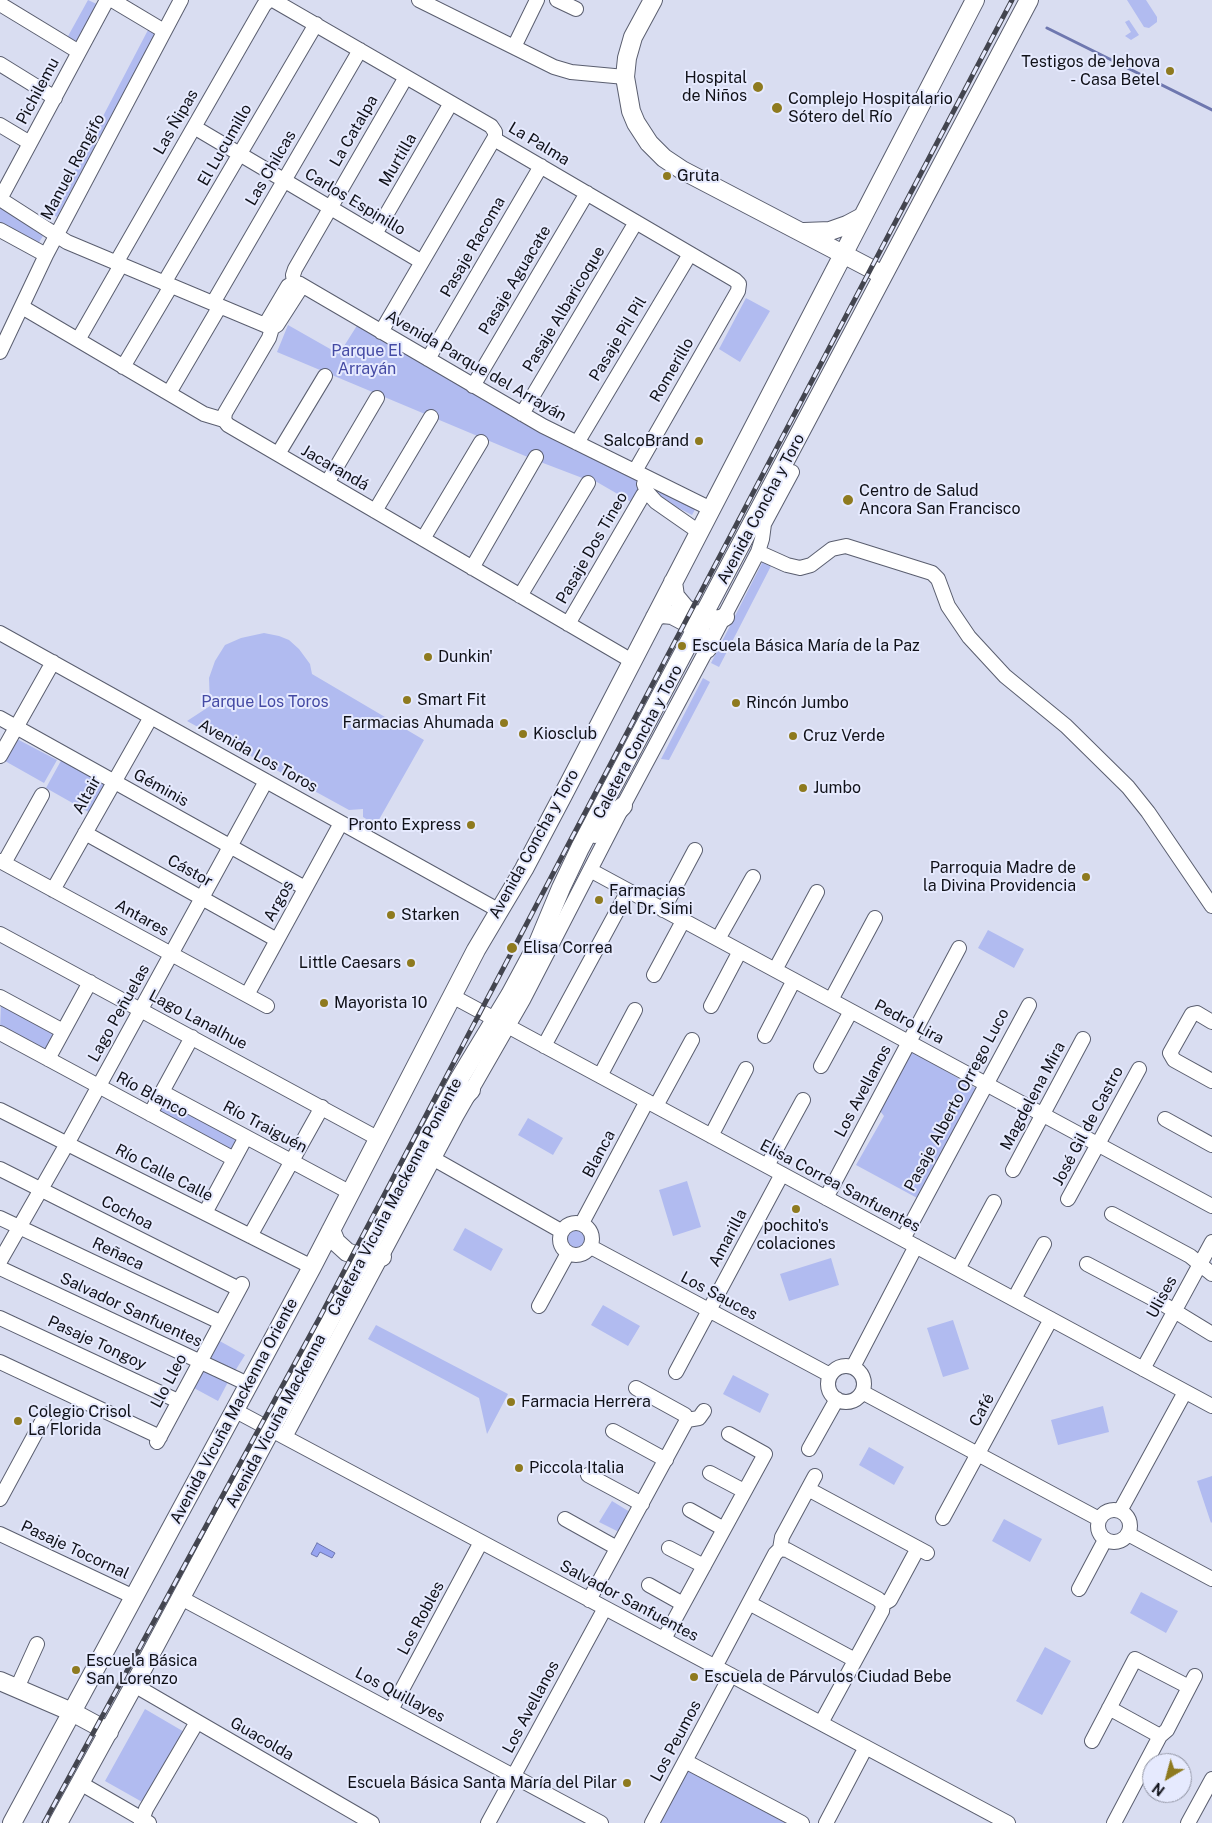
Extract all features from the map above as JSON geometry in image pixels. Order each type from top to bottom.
[{"type":"main road","points":[[653,0],[633,37],[627,58],[625,77],[628,100],[636,123],[649,143],[664,158],[682,170],[884,275]]},
{"type":"main road","name":"Avenida Concha y Toro","points":[[452,996],[498,910],[524,869],[562,797],[975,0]]},
{"type":"main road","name":"Avenida Concha y Toro","points":[[502,1023],[580,848],[771,496],[798,439],[1029,0]]},
{"type":"main road","points":[[801,232],[830,231],[862,217]]},
{"type":"main road","points":[[792,472],[798,439]]},
{"type":"main road","points":[[764,524],[771,496]]},
{"type":"main road","points":[[673,582],[675,596],[681,605],[700,624],[707,649]]},
{"type":"main road","points":[[655,617],[662,614],[672,615],[700,624],[724,617]]},
{"type":"main road","points":[[580,848],[623,806]]},
{"type":"main road","name":"Avenida Vicuña Mackenna Oriente","points":[[12,1823],[312,1267],[452,996]]},
{"type":"main road","name":"Avenida Vicuña Mackenna","points":[[58,1823],[181,1598],[278,1434],[364,1258],[430,1132],[468,1064],[502,1023]]},
{"type":"main road","points":[[430,1132],[471,1090]]},
{"type":"main road","points":[[331,1230],[340,1248],[347,1252],[364,1258],[382,1257]]},
{"type":"main road","points":[[0,1681],[72,1712],[108,1732]]},
{"type":"street","name":"Manuel Rengifo","points":[[0,352],[56,235],[181,0]]},
{"type":"street","name":"La Palma","points":[[271,0],[316,24],[493,128],[495,132],[494,139],[539,169],[587,193],[735,280],[739,286]]},
{"type":"street","name":"Las Ñipas","points":[[78,340],[194,127],[264,5],[271,0]]},
{"type":"street","points":[[419,0],[563,70],[625,77]]},
{"type":"street","points":[[514,47],[537,0]]},
{"type":"street","points":[[557,0],[576,9]]},
{"type":"street","points":[[1016,23],[1035,0]]},
{"type":"street","points":[[104,1],[164,31]]},
{"type":"street","name":"Pichilemu","points":[[0,199],[79,52],[104,1]]},
{"type":"street","points":[[0,4],[79,52]]},
{"type":"street","name":"El Lucumillo","points":[[123,367],[240,154],[316,24]]},
{"type":"street","name":"Las Chilcas","points":[[169,393],[284,181],[360,50]]},
{"type":"street","points":[[0,64],[54,98]]},
{"type":"street","name":"La Catalpa","points":[[298,284],[293,275],[295,269],[406,77]]},
{"type":"street","name":"Murtilla","points":[[375,234],[451,103]]},
{"type":"street","points":[[0,125],[30,143]]},
{"type":"street","name":"Carlos Espinillo","points":[[194,127],[422,262]]},
{"type":"street","points":[[381,332],[494,139]]},
{"type":"street","name":"Pasaje Racoma","points":[[428,359],[539,169]]},
{"type":"street","name":"Pasaje Aguacate","points":[[473,386],[587,193]]},
{"type":"street","points":[[0,199],[73,245],[268,327],[277,325],[298,284]]},
{"type":"street","name":"Pasaje Albaricoque","points":[[522,414],[636,222]]},
{"type":"street","points":[[0,230],[46,255]]},
{"type":"street","name":"Pasaje Pil Pil","points":[[577,443],[690,254]]},
{"type":"street","name":"Avenida Parque del Arrayán","points":[[298,284],[522,414],[711,509]]},
{"type":"street","name":"Romerillo","points":[[635,472],[739,286]]},
{"type":"street","name":"Jacarandá","points":[[22,306],[204,414],[224,420],[226,424],[632,661]]},
{"type":"street","points":[[224,420],[225,413],[269,338],[268,327]]},
{"type":"street","points":[[278,454],[325,376]]},
{"type":"street","points":[[327,483],[377,398]]},
{"type":"street","points":[[375,511],[431,416]]},
{"type":"street","points":[[423,539],[481,442]]},
{"type":"street","points":[[472,568],[536,457]]},
{"type":"street","points":[[635,472],[647,492],[660,506],[699,532]]},
{"type":"street","points":[[771,496],[792,472]]},
{"type":"street","points":[[520,596],[588,483]]},
{"type":"street","name":"Pasaje Dos Tineo","points":[[568,624],[643,495],[647,492]]},
{"type":"street","name":"Caletera Concha y Toro","points":[[502,1023],[590,870],[724,617],[758,552],[764,524]]},
{"type":"street","points":[[758,552],[787,565],[800,568],[811,565],[832,549],[846,546],[932,573],[938,579],[948,606],[969,638],[1005,676],[1066,726],[1128,787],[1148,812],[1212,906]]},
{"type":"street","name":"Avenida Los Toros","points":[[0,633],[498,910]]},
{"type":"street","points":[[0,756],[52,662]]},
{"type":"street","name":"Altair","points":[[54,890],[151,717]]},
{"type":"street","name":"Géminis","points":[[0,718],[305,888]]},
{"type":"street","name":"Lago Peñuelas","points":[[0,1261],[67,1144],[266,781]]},
{"type":"street","points":[[2,862],[42,795]]},
{"type":"street","name":"Argos","points":[[247,995],[341,822]]},
{"type":"street","name":"Cástor","points":[[85,833],[277,940]]},
{"type":"street","points":[[663,910],[695,850]]},
{"type":"street","name":"Antares","points":[[2,862],[267,1006]]},
{"type":"street","name":"Pedro Lira","points":[[590,870],[1212,1206]]},
{"type":"street","points":[[718,940],[753,877]]},
{"type":"street","points":[[544,1046],[628,891]]},
{"type":"street","points":[[775,970],[817,892]]},
{"type":"street","points":[[831,1000],[875,918]]},
{"type":"street","points":[[654,976],[683,920]]},
{"type":"street","name":"Lago Lanalhue","points":[[0,934],[379,1139]]},
{"type":"street","name":"Los Avellanos","points":[[826,1198],[960,948]]},
{"type":"street","points":[[711,1006],[740,951]]},
{"type":"street","points":[[765,1036],[794,980]]},
{"type":"street","points":[[48,1059],[90,982]]},
{"type":"street","name":"Elisa Correa Sanfuentes","points":[[452,996],[1212,1406]]},
{"type":"street","points":[[0,997],[63,1031]]},
{"type":"street","name":"Pasaje Alberto Orrego Luco","points":[[903,1239],[1029,1005]]},
{"type":"street","points":[[600,1076],[635,1010]]},
{"type":"street","points":[[821,1066],[851,1011]]},
{"type":"street","points":[[1212,1022],[1196,1014],[1191,1015],[1171,1051],[1171,1056],[1174,1060],[1212,1081]]},
{"type":"street","name":"Caletera Vicuña Mackenna Poniente","points":[[278,1434],[382,1257],[471,1090],[502,1023]]},
{"type":"street","name":"Río Blanco","points":[[0,1033],[234,1159]]},
{"type":"street","points":[[150,1114],[192,1037]]},
{"type":"street","name":"Magdelena Mira","points":[[1013,1170],[1083,1039]]},
{"type":"street","name":"Blanca","points":[[582,1223],[692,1040]]},
{"type":"street","points":[[711,1136],[746,1069]]},
{"type":"street","name":"José Gil de Castro","points":[[1068,1200],[1139,1069]]},
{"type":"street","name":"Río Traiguén","points":[[162,1092],[350,1193]]},
{"type":"street","points":[[767,1166],[803,1100]]},
{"type":"street","points":[[250,1236],[322,1107]]},
{"type":"street","name":"Río Calle Calle","points":[[0,1110],[312,1267]]},
{"type":"street","points":[[1165,1119],[1212,1144]]},
{"type":"street","points":[[205,1213],[246,1137]]},
{"type":"street","points":[[434,1159],[562,1231]]},
{"type":"street","name":"Cochoa","points":[[0,1169],[240,1286]]},
{"type":"street","name":"Amarilla","points":[[676,1372],[782,1174]]},
{"type":"street","points":[[958,1269],[994,1202]]},
{"type":"street","points":[[1112,1214],[1190,1256],[1212,1274]]},
{"type":"street","name":"Reñaca","points":[[0,1218],[220,1322]]},
{"type":"street","points":[[573,1222],[582,1223],[587,1226],[592,1234],[593,1242],[591,1247],[583,1254],[572,1255],[561,1246],[562,1231],[564,1227],[573,1222]]},
{"type":"street","name":"Ulises","points":[[1143,1369],[1212,1242]]},
{"type":"street","points":[[1014,1299],[1044,1244]]},
{"type":"street","points":[[853,1367],[916,1246]]},
{"type":"street","name":"Los Sauces","points":[[591,1247],[830,1375]]},
{"type":"street","points":[[539,1306],[568,1253]]},
{"type":"street","points":[[1087,1264],[1212,1334]]},
{"type":"street","name":"Salvador Sanfuentes","points":[[0,1268],[248,1384]]},
{"type":"street","name":"Llo Lleo","points":[[0,1362],[158,1439],[240,1286]]},
{"type":"street","name":"Pasaje Tongoy","points":[[0,1318],[178,1401]]},
{"type":"street","name":"Café","points":[[944,1518],[1051,1319]]},
{"type":"street","points":[[841,1366],[853,1367],[861,1374],[864,1382],[862,1392],[856,1399],[848,1402],[836,1399],[829,1389],[828,1381],[830,1375],[841,1366]]},
{"type":"street","points":[[636,1388],[686,1416],[687,1420]]},
{"type":"street","points":[[862,1392],[1099,1519]]},
{"type":"street","points":[[1120,1511],[1186,1392]]},
{"type":"street","points":[[809,1450],[836,1399]]},
{"type":"street","name":"Salvador Sanfuentes","points":[[234,1410],[866,1747],[991,1819],[1008,1823]]},
{"type":"street","points":[[687,1420],[699,1418],[704,1410]]},
{"type":"street","points":[[0,1499],[46,1414]]},
{"type":"street","points":[[589,1600],[687,1420]]},
{"type":"street","points":[[613,1431],[666,1460]]},
{"type":"street","points":[[664,1640],[765,1454],[729,1434]]},
{"type":"street","points":[[710,1473],[744,1491]]},
{"type":"street","points":[[588,1475],[642,1504]]},
{"type":"street","points":[[715,1666],[775,1554],[780,1549],[782,1537],[815,1476]]},
{"type":"street","points":[[808,1489],[922,1551],[890,1600],[883,1604]]},
{"type":"street","points":[[690,1510],[724,1529]]},
{"type":"street","points":[[1110,1510],[1120,1511],[1129,1520],[1130,1529],[1128,1534],[1119,1542],[1105,1540],[1099,1532],[1099,1519],[1110,1510]]},
{"type":"street","points":[[565,1519],[618,1548]]},
{"type":"street","name":"Pasaje Tocornal","points":[[0,1534],[134,1597]]},
{"type":"street","points":[[1128,1534],[1212,1579]]},
{"type":"street","points":[[1078,1589],[1105,1540]]},
{"type":"street","name":"Los Robles","points":[[391,1710],[481,1542]]},
{"type":"street","points":[[669,1548],[704,1566]]},
{"type":"street","points":[[780,1549],[785,1549],[878,1599],[883,1604],[883,1609],[821,1723]]},
{"type":"street","points":[[649,1585],[684,1604]]},
{"type":"street","name":"Los Quillayes","points":[[181,1598],[601,1823]]},
{"type":"street","points":[[749,1603],[855,1660]]},
{"type":"street","name":"Los Avellanos","points":[[488,1823],[605,1608]]},
{"type":"street","points":[[17,1688],[37,1644]]},
{"type":"street","points":[[1092,1741],[1135,1659],[1192,1681],[1167,1730],[1160,1736],[1114,1823]]},
{"type":"street","name":"Los Peumos","points":[[652,1823],[730,1675]]},
{"type":"street","name":"Guacolda","points":[[134,1686],[372,1823]]},
{"type":"street","points":[[1109,1708],[1160,1736]]},
{"type":"street","points":[[80,1783],[144,1822],[146,1809],[197,1722]]},
{"type":"street","points":[[826,1823],[866,1747]]},
{"type":"street","points":[[685,1760],[802,1823]]},
{"type":"street","points":[[1188,1823],[1212,1779]]},
{"type":"green space","points":[[88,0],[101,6],[79,46],[67,38]]},
{"type":"green space","points":[[1127,0],[1146,0],[1157,17],[1157,22],[1149,28],[1144,27]]},
{"type":"green space","points":[[1129,20],[1139,35],[1131,40],[1125,36],[1131,32],[1125,22]]},
{"type":"green space","points":[[148,30],[155,34],[57,217],[52,214]]},
{"type":"green space","points":[[0,207],[43,236],[36,247],[0,227]]},
{"type":"green space","points":[[746,298],[770,311],[740,362],[719,349]]},
{"type":"green space","name":"Parque El Arrayán","points":[[358,324],[640,481],[642,494],[635,504],[590,478],[585,479],[530,458],[277,352],[288,325],[339,354]]},
{"type":"green space","points":[[649,482],[697,506],[692,515],[665,501]]},
{"type":"green space","points":[[763,561],[771,566],[719,667],[711,663]]},
{"type":"green space","name":"Parque Los Toros","points":[[264,633],[289,640],[299,649],[310,664],[312,674],[424,740],[376,825],[363,817],[363,809],[349,810],[187,721],[210,706],[209,678],[215,661],[225,645],[241,638]]},
{"type":"green space","points":[[703,678],[710,682],[669,760],[661,759]]},
{"type":"green space","points":[[17,739],[57,760],[44,783],[5,761]]},
{"type":"green space","points":[[63,757],[109,783],[92,814],[46,788]]},
{"type":"green space","points":[[988,930],[1024,949],[1014,968],[978,948]]},
{"type":"green space","points":[[1,1003],[60,1034],[47,1055],[0,1030]]},
{"type":"green space","points":[[911,1051],[977,1089],[919,1199],[856,1165],[884,1116],[880,1111]]},
{"type":"green space","points":[[164,1095],[243,1136],[232,1155],[155,1113]]},
{"type":"green space","points":[[528,1118],[563,1138],[553,1155],[518,1135]]},
{"type":"green space","points":[[687,1181],[701,1227],[673,1236],[659,1190]]},
{"type":"green space","points":[[576,1225],[586,1229],[590,1239],[586,1249],[576,1253],[566,1249],[562,1239],[566,1229]]},
{"type":"green space","points":[[465,1228],[503,1249],[491,1271],[453,1250]]},
{"type":"green space","points":[[831,1258],[839,1285],[789,1301],[780,1274]]},
{"type":"green space","points":[[603,1305],[640,1326],[628,1346],[591,1325]]},
{"type":"green space","points":[[953,1320],[969,1369],[943,1377],[927,1328]]},
{"type":"green space","points":[[376,1325],[508,1394],[487,1434],[479,1398],[368,1339]]},
{"type":"green space","points":[[216,1339],[245,1355],[235,1371],[206,1359]]},
{"type":"green space","points":[[202,1369],[228,1382],[218,1401],[192,1387]]},
{"type":"green space","points":[[733,1375],[769,1394],[760,1413],[723,1394]]},
{"type":"green space","points":[[1103,1406],[1109,1432],[1058,1445],[1051,1420]]},
{"type":"green space","points":[[869,1447],[904,1467],[894,1485],[859,1465]]},
{"type":"green space","points":[[1212,1476],[1212,1522],[1211,1523],[1197,1481]]},
{"type":"green space","points":[[612,1501],[630,1512],[619,1532],[599,1522]]},
{"type":"green space","points":[[1004,1519],[1042,1539],[1030,1562],[992,1541]]},
{"type":"green space","points":[[1141,1592],[1178,1611],[1166,1633],[1130,1613]]},
{"type":"green space","points":[[1045,1647],[1071,1661],[1042,1715],[1016,1701]]},
{"type":"green space","points":[[145,1709],[186,1733],[144,1803],[105,1781]]},
{"type":"green space","points":[[689,1768],[791,1823],[660,1823]]},
{"type":"shaded area","points":[[317,1543],[335,1553],[332,1558],[320,1552],[317,1557],[311,1554]]},
{"type":"waterway","points":[[1047,28],[1212,110]]},
{"type":"railway","points":[[44,1823],[320,1317],[1012,0]]},
{"type":"place","name":"Testigos de Jehova - Casa Betel","points":[[1170,71]]},
{"type":"place","name":"Hospital de Niños","points":[[758,87]]},
{"type":"place","name":"Complejo Hospitalario Sótero del Río","points":[[777,108]]},
{"type":"place","name":"Gruta","points":[[667,176]]},
{"type":"place","name":"SalcoBrand","points":[[699,441]]},
{"type":"place","name":"Centro de Salud Ancora San Francisco","points":[[848,500]]},
{"type":"place","name":"Escuela Básica María de la Paz","points":[[682,646]]},
{"type":"place","name":"Dunkin'","points":[[428,657]]},
{"type":"place","name":"Smart Fit","points":[[407,700]]},
{"type":"place","name":"Rincón Jumbo","points":[[736,703]]},
{"type":"place","name":"Farmacias Ahumada","points":[[504,723]]},
{"type":"place","name":"Kiosclub","points":[[523,734]]},
{"type":"place","name":"Cruz Verde","points":[[793,736]]},
{"type":"place","name":"Jumbo","points":[[803,788]]},
{"type":"place","name":"Pronto Express","points":[[471,825]]},
{"type":"place","name":"Parroquia Madre de la Divina Providencia","points":[[1086,877]]},
{"type":"place","name":"Farmacias del Dr. Simi","points":[[599,900]]},
{"type":"place","name":"Starken","points":[[391,915]]},
{"type":"place","name":"Elisa Correa","points":[[512,948]]},
{"type":"place","name":"Little Caesars","points":[[411,963]]},
{"type":"place","name":"Mayorista 10","points":[[324,1003]]},
{"type":"place","name":"pochito's colaciones","points":[[796,1209]]},
{"type":"place","name":"Farmacia Herrera","points":[[511,1402]]},
{"type":"place","name":"Colegio Crisol La Florida","points":[[18,1421]]},
{"type":"place","name":"Piccola Italia","points":[[519,1468]]},
{"type":"place","name":"Escuela Básica San Lorenzo","points":[[76,1670]]},
{"type":"place","name":"Escuela de Párvulos Ciudad Bebe","points":[[694,1677]]},
{"type":"place","name":"Escuela Básica Santa María del Pilar","points":[[627,1783]]}]
